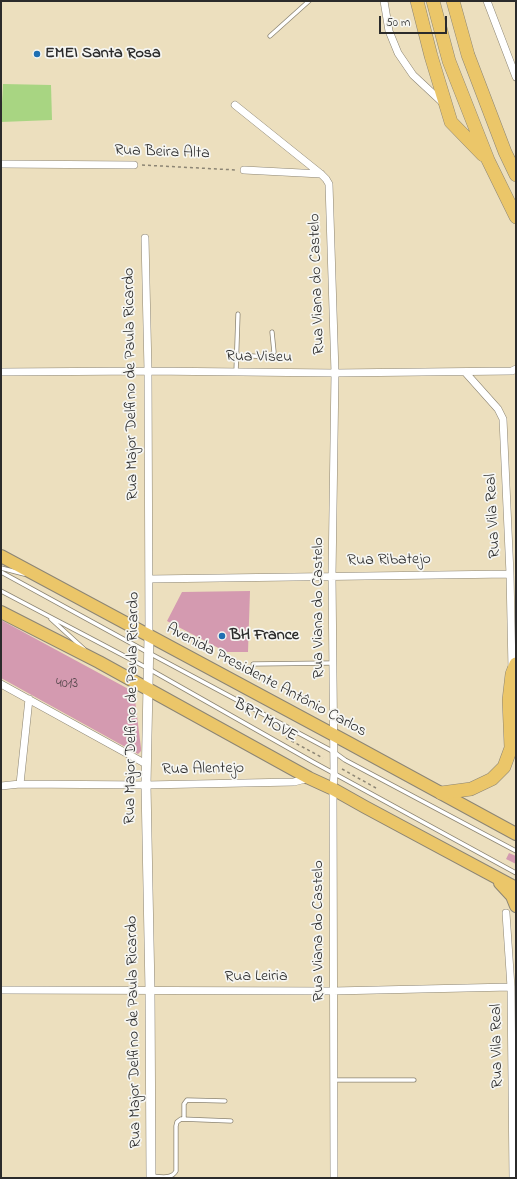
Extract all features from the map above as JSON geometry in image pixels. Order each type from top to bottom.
[{"type":"highway","points":[[417,1],[431,56],[451,122],[488,160]]},
{"type":"highway","points":[[433,1],[449,61],[488,160],[516,217]]},
{"type":"highway","points":[[453,1],[468,55],[505,152],[516,175]]},
{"type":"highway","name":"Avenida Presidente Antônio Carlos","points":[[1,556],[516,834]]},
{"type":"highway","points":[[1,612],[98,662],[309,778],[333,789],[516,888]]},
{"type":"highway","points":[[441,793],[471,789],[492,779],[504,767],[511,748],[509,700],[514,669]]},
{"type":"highway","points":[[493,876],[512,896],[516,906]]},
{"type":"street","points":[[384,1],[389,31],[398,53],[413,76],[446,106]]},
{"type":"street","points":[[487,1],[516,77]]},
{"type":"street","name":"Rua Viana do Castelo","points":[[235,105],[321,174],[329,184],[335,373],[332,576],[334,735],[334,1178]]},
{"type":"street","name":"Rua Beira Alta","points":[[1,164],[134,165]]},
{"type":"street","points":[[244,170],[321,174]]},
{"type":"street","name":"Rua Major Delfino de Paula Ricardo","points":[[145,238],[148,371],[149,579],[149,670],[146,785],[150,991],[151,1177]]},
{"type":"street","name":"Rua Viseu","points":[[1,372],[148,371],[335,373],[512,371],[516,369]]},
{"type":"street","name":"Rua Vila Real","points":[[465,372],[498,409],[503,419],[514,669]]},
{"type":"street","name":"Rua Ribatejo","points":[[149,579],[510,574]]},
{"type":"street","points":[[1,684],[146,764]]},
{"type":"street","points":[[20,784],[29,699]]},
{"type":"street","name":"Rua Alentejo","points":[[1,786],[20,784],[146,785],[294,782],[309,778]]},
{"type":"street","name":"Rua Vila Real","points":[[506,914],[511,987],[513,1178]]},
{"type":"street","name":"Rua Leiria","points":[[1,990],[333,991],[511,987]]},
{"type":"lane","points":[[270,36],[309,1]]},
{"type":"lane","points":[[236,372],[238,314]]},
{"type":"lane","points":[[236,355],[269,357],[274,352],[272,332]]},
{"type":"lane","points":[[1,568],[46,580]]},
{"type":"lane","name":"BRT MOVE","points":[[1,572],[334,752],[345,760],[516,851]]},
{"type":"lane","name":"BRT MOVE","points":[[1,591],[149,670],[334,774],[516,873]]},
{"type":"lane","points":[[47,616],[98,662]]},
{"type":"lane","points":[[253,664],[332,663]]},
{"type":"lane","points":[[333,1080],[414,1080]]},
{"type":"lane","points":[[184,1119],[184,1104],[188,1100],[225,1101]]},
{"type":"lane","points":[[151,1177],[170,1177],[174,1175],[176,1171],[176,1126],[177,1122],[181,1119],[231,1121]]},
{"type":"path","name":"Rua Beira Alta","points":[[134,165],[244,170]]},
{"type":"path","points":[[286,738],[323,758]]},
{"type":"path","points":[[339,767],[376,788]]},
{"type":"green space","points":[[3,84],[51,85],[52,120],[1,122]]},
{"type":"building","name":"BH France","points":[[250,591],[248,652],[226,652],[167,621],[182,592]]},
{"type":"building","points":[[1,620],[134,692],[141,751],[138,754],[1,678]]},
{"type":"building","points":[[509,853],[516,856],[516,864],[506,859]]},
{"type":"place","name":"EMEI Santa Rosa","points":[[37,54]]},
{"type":"place","name":"BH France","points":[[222,636]]}]
